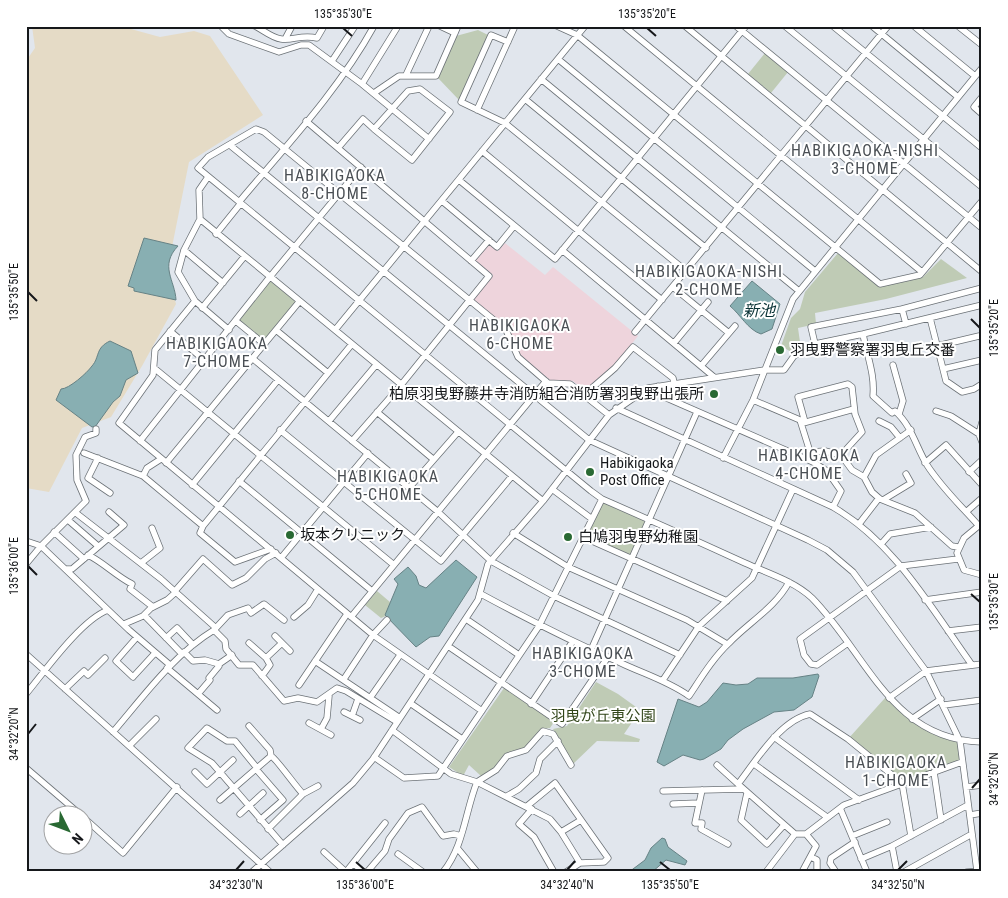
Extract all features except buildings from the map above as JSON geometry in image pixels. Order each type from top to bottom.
[{"type":"street","points":[[221,26],[229,34],[279,52],[301,45],[309,45],[346,71],[429,139]]},
{"type":"street","points":[[285,39],[292,26]]},
{"type":"street","points":[[259,27],[279,39],[285,39],[305,35],[317,38],[324,26]]},
{"type":"street","points":[[332,61],[354,26]]},
{"type":"street","points":[[216,234],[263,172],[346,71],[374,26]]},
{"type":"street","points":[[362,84],[398,26]]},
{"type":"street","points":[[406,75],[429,26]]},
{"type":"street","points":[[440,26],[454,33]]},
{"type":"street","points":[[374,93],[399,76],[436,76],[458,26]]},
{"type":"street","points":[[477,110],[515,26]]},
{"type":"street","points":[[557,26],[577,35],[880,284],[920,275],[982,200]]},
{"type":"street","points":[[335,330],[585,26]]},
{"type":"street","points":[[624,26],[922,272]]},
{"type":"street","points":[[685,26],[981,270]]},
{"type":"street","points":[[736,26],[744,29],[826,101],[982,228]]},
{"type":"street","points":[[785,26],[982,187]]},
{"type":"street","points":[[833,26],[982,148]]},
{"type":"street","points":[[872,26],[958,97]]},
{"type":"street","points":[[635,332],[888,26]]},
{"type":"street","points":[[914,26],[975,76]]},
{"type":"street","points":[[958,26],[982,45]]},
{"type":"street","points":[[459,180],[554,260],[744,29]]},
{"type":"street","points":[[508,42],[491,35],[460,102],[505,123],[686,271]]},
{"type":"street","points":[[558,59],[815,271]]},
{"type":"street","points":[[723,458],[753,400],[793,299],[982,68]]},
{"type":"street","points":[[541,79],[799,291]]},
{"type":"street","points":[[338,148],[363,119],[374,129],[412,160],[450,112],[420,89],[408,90],[374,129]]},
{"type":"street","points":[[982,97],[974,107],[982,114]]},
{"type":"street","points":[[525,99],[706,248]]},
{"type":"street","points":[[306,121],[489,276],[401,385],[352,441]]},
{"type":"street","points":[[609,415],[585,394],[570,384],[548,383],[518,357],[506,330],[264,132],[256,129],[231,146],[208,157],[198,168],[566,472],[602,499],[789,582],[811,598],[830,618],[889,698],[912,719],[936,733],[960,741],[982,742]]},
{"type":"street","points":[[231,146],[589,440],[827,550],[854,572],[926,670],[960,741],[977,871]]},
{"type":"street","points":[[482,151],[662,300]]},
{"type":"street","points":[[140,441],[269,278],[361,168]]},
{"type":"street","points":[[208,177],[199,190],[200,219],[184,250],[178,272],[195,301],[229,330]]},
{"type":"street","points":[[442,200],[497,247],[514,226]]},
{"type":"street","points":[[200,219],[269,278],[543,501]]},
{"type":"street","points":[[471,261],[489,240]]},
{"type":"street","points":[[184,250],[223,282]]},
{"type":"street","points":[[562,250],[714,377]]},
{"type":"street","points":[[202,308],[244,257]]},
{"type":"street","points":[[673,287],[729,333]]},
{"type":"street","points":[[814,344],[811,327],[902,309],[982,288]]},
{"type":"street","points":[[195,301],[155,350],[153,375],[118,423],[373,635],[428,675],[482,710]]},
{"type":"street","points":[[142,476],[147,468],[164,461],[208,413],[299,302]]},
{"type":"street","points":[[674,343],[708,302]]},
{"type":"street","points":[[252,872],[353,784],[374,757],[466,619],[481,594],[490,561],[543,501],[616,408],[643,390],[714,377],[765,370],[784,370],[794,356],[814,344],[982,305]]},
{"type":"street","points":[[902,309],[906,324]]},
{"type":"street","points":[[930,318],[946,381],[962,392],[974,389],[982,384]]},
{"type":"street","points":[[236,321],[264,344]]},
{"type":"street","points":[[702,366],[736,326]]},
{"type":"street","points":[[276,330],[328,373]]},
{"type":"street","points":[[170,331],[204,360]]},
{"type":"street","points":[[863,334],[867,359],[875,379],[873,396],[892,413],[895,411],[899,414],[911,430],[926,463],[936,479],[966,512],[980,524],[964,538],[958,547],[958,559],[964,570],[982,575]]},
{"type":"street","points":[[937,346],[979,336],[982,338]]},
{"type":"street","points":[[273,551],[235,562],[200,533],[203,526],[280,430],[352,344]]},
{"type":"street","points":[[585,394],[615,368],[633,347],[672,378],[674,383]]},
{"type":"street","points":[[252,358],[437,511],[490,561],[554,596],[680,655]]},
{"type":"street","points":[[943,369],[982,360]]},
{"type":"street","points":[[328,421],[376,365]]},
{"type":"street","points":[[893,365],[903,401],[899,414]]},
{"type":"street","points":[[154,368],[394,565]]},
{"type":"street","points":[[192,485],[278,380]]},
{"type":"street","points":[[299,685],[349,616],[394,565],[546,381]]},
{"type":"street","points":[[813,462],[798,397],[848,384],[852,387],[854,409],[862,432],[841,455]]},
{"type":"street","points":[[658,386],[662,396],[813,462],[827,471],[841,491],[833,508]]},
{"type":"street","points":[[753,400],[803,423]]},
{"type":"street","points":[[616,408],[833,508],[859,524],[882,543],[901,566],[972,665]]},
{"type":"street","points":[[803,423],[854,409]]},
{"type":"street","points":[[936,411],[951,416],[979,434]]},
{"type":"street","points":[[377,412],[434,459]]},
{"type":"street","points":[[591,650],[697,412]]},
{"type":"street","points":[[879,421],[891,427],[900,438]]},
{"type":"street","points":[[982,422],[979,434],[982,442]]},
{"type":"street","points":[[26,564],[54,532],[76,513],[87,498],[77,480],[76,455],[84,437],[96,433],[96,429]]},
{"type":"street","points":[[280,430],[441,561],[512,476]]},
{"type":"street","points":[[864,476],[870,470],[876,455],[911,430]]},
{"type":"street","points":[[409,488],[458,432]]},
{"type":"street","points":[[926,463],[946,445],[982,486]]},
{"type":"street","points":[[811,452],[825,451],[841,455],[852,470],[864,476],[872,492],[881,499],[909,509],[952,546],[958,547]]},
{"type":"street","points":[[84,453],[142,476],[203,526]]},
{"type":"street","points":[[281,558],[368,453]]},
{"type":"street","points":[[98,458],[88,478],[110,493]]},
{"type":"street","points":[[970,472],[982,460]]},
{"type":"street","points":[[859,524],[881,499],[911,483],[906,474]]},
{"type":"street","points":[[239,481],[372,591]]},
{"type":"street","points":[[552,489],[592,519]]},
{"type":"street","points":[[663,680],[700,626],[752,578],[792,489]]},
{"type":"street","points":[[966,512],[982,498]]},
{"type":"street","points":[[374,757],[404,778],[438,776],[539,626],[602,499]]},
{"type":"street","points":[[67,569],[72,569],[124,525],[108,512]]},
{"type":"street","points":[[76,513],[175,592],[215,629],[225,641],[226,649],[239,665],[250,664],[284,701],[298,698],[318,702],[329,696],[337,688],[398,720]]},
{"type":"street","points":[[68,520],[98,546]]},
{"type":"street","points":[[882,543],[890,534],[932,527]]},
{"type":"street","points":[[141,564],[160,548],[152,528]]},
{"type":"street","points":[[54,532],[86,557],[98,560],[113,574],[132,584],[130,589],[153,607]]},
{"type":"street","points":[[513,533],[568,567],[700,626],[727,644]]},
{"type":"street","points":[[583,537],[727,601]]},
{"type":"street","points":[[26,541],[41,546],[67,569],[108,610],[217,710]]},
{"type":"street","points":[[124,624],[144,615],[153,607],[168,600],[203,558],[232,585],[246,578],[273,551]]},
{"type":"street","points":[[848,643],[817,665],[811,664],[804,655],[800,639],[901,566],[958,559]]},
{"type":"street","points":[[481,594],[539,626],[663,680],[689,696],[706,670],[727,644],[783,594],[789,582]]},
{"type":"street","points":[[294,617],[308,604],[318,589]]},
{"type":"street","points":[[925,600],[982,592]]},
{"type":"street","points":[[113,732],[169,667],[183,653],[215,629],[228,615],[248,608],[251,612],[264,604],[284,620]]},
{"type":"street","points":[[26,694],[88,623],[108,610]]},
{"type":"street","points":[[144,615],[193,662],[205,660],[218,664]]},
{"type":"street","points":[[466,619],[519,655]]},
{"type":"street","points":[[344,680],[373,635],[387,620]]},
{"type":"street","points":[[948,631],[982,627]]},
{"type":"street","points":[[166,638],[177,628],[193,645]]},
{"type":"street","points":[[276,636],[290,651]]},
{"type":"street","points":[[137,637],[116,661],[133,677],[155,652]]},
{"type":"street","points":[[532,704],[573,641]]},
{"type":"street","points":[[266,658],[282,642]]},
{"type":"street","points":[[249,643],[266,658],[270,665],[262,676]]},
{"type":"street","points":[[448,646],[562,724],[608,657]]},
{"type":"street","points":[[26,654],[270,872]]},
{"type":"street","points":[[370,698],[400,654]]},
{"type":"street","points":[[198,694],[210,680],[219,666],[218,664],[232,655]]},
{"type":"street","points":[[65,689],[84,671],[88,675],[105,658]]},
{"type":"street","points":[[315,661],[370,698],[398,720]]},
{"type":"street","points":[[889,698],[926,670],[982,664]]},
{"type":"street","points":[[321,729],[327,718],[329,696]]},
{"type":"street","points":[[352,716],[358,698]]},
{"type":"street","points":[[912,719],[942,702],[982,700]]},
{"type":"street","points":[[410,703],[462,739]]},
{"type":"street","points":[[344,712],[360,720]]},
{"type":"street","points":[[784,825],[768,844],[741,820],[743,788],[754,764],[774,737],[799,718],[810,714],[848,739],[902,783],[911,836]]},
{"type":"street","points":[[129,746],[156,719]]},
{"type":"street","points":[[309,722],[331,735]]},
{"type":"street","points":[[249,726],[270,750],[271,756],[274,757],[285,774],[304,794]]},
{"type":"street","points":[[260,820],[283,800],[235,741],[227,741],[207,728],[188,748],[212,763],[232,789],[248,806],[260,820],[268,829],[283,845]]},
{"type":"street","points":[[392,730],[452,774],[477,782],[550,819],[561,832],[580,863]]},
{"type":"street","points":[[443,872],[458,849],[471,795],[477,782],[496,770],[507,756],[526,750],[543,731],[553,734],[571,765]]},
{"type":"street","points":[[774,737],[859,800]]},
{"type":"street","points":[[507,796],[519,789],[536,774],[540,759],[558,741]]},
{"type":"street","points":[[220,800],[271,756]]},
{"type":"street","points":[[195,772],[207,784],[233,760]]},
{"type":"street","points":[[717,765],[795,834],[806,834],[840,808],[902,783],[962,762]]},
{"type":"street","points":[[754,764],[828,817]]},
{"type":"street","points":[[26,768],[70,806]]},
{"type":"street","points":[[934,772],[941,820]]},
{"type":"street","points":[[554,872],[534,837],[519,824],[529,808],[555,783],[608,858],[604,862],[580,863],[566,872]]},
{"type":"street","points":[[966,787],[982,785]]},
{"type":"street","points":[[268,829],[304,794],[318,786]]},
{"type":"street","points":[[92,825],[123,852],[177,787]]},
{"type":"street","points":[[663,791],[743,788]]},
{"type":"street","points":[[702,790],[696,823],[702,823],[701,829],[728,844]]},
{"type":"street","points":[[240,814],[262,792]]},
{"type":"street","points":[[673,804],[699,803]]},
{"type":"street","points":[[861,859],[892,846],[968,805]]},
{"type":"street","points":[[368,872],[385,852],[389,838],[408,813],[422,807],[443,836],[454,834],[461,836]]},
{"type":"street","points":[[840,808],[867,872]]},
{"type":"street","points":[[970,815],[982,814]]},
{"type":"street","points":[[561,832],[581,820]]},
{"type":"street","points":[[836,872],[830,863],[831,858],[853,839],[886,822]]},
{"type":"street","points":[[324,852],[346,872],[385,823]]},
{"type":"street","points":[[766,872],[795,834]]},
{"type":"street","points":[[802,872],[816,846],[806,834]]},
{"type":"street","points":[[904,872],[972,834]]},
{"type":"street","points":[[892,846],[897,872]]},
{"type":"street","points":[[458,849],[477,872]]},
{"type":"street","points":[[398,854],[423,872]]},
{"type":"street","points":[[811,858],[817,860],[817,872]]},
{"type":"street","points":[[353,864],[363,872]]},
{"type":"street","points":[[448,866],[453,872]]},
{"type":"street","points":[[967,872],[982,871]]},
{"type":"shaded area","points":[[32,26],[120,26],[160,37],[194,31],[210,36],[263,115],[189,162],[167,272],[176,304],[111,417],[82,428],[49,492],[26,488],[26,61],[35,48]]},
{"type":"shaded area","points":[[505,243],[545,275],[553,267],[638,336],[615,365],[584,390],[573,381],[550,380],[519,356],[509,329],[473,300],[493,275],[475,261],[489,244],[498,251]]},
{"type":"green space","points":[[478,30],[488,35],[459,100],[438,78],[456,36]]},
{"type":"green space","points":[[765,53],[788,72],[771,93],[748,74]]},
{"type":"green space","points":[[838,253],[880,287],[923,277],[941,259],[967,278],[886,299],[815,313],[816,324],[798,328],[801,349],[793,353],[781,346],[791,318],[800,309],[805,292]]},
{"type":"green space","points":[[270,279],[299,302],[264,343],[237,321]]},
{"type":"green space","points":[[603,502],[646,521],[630,555],[586,536]]},
{"type":"green space","points":[[377,591],[390,602],[386,616],[381,618],[365,605]]},
{"type":"green space","name":"羽曳が丘東公園","points":[[596,682],[636,707],[637,715],[624,734],[640,739],[639,742],[597,741],[573,764],[553,729],[567,726]]},
{"type":"green space","points":[[504,688],[554,722],[550,728],[541,729],[524,748],[507,754],[495,769],[481,776],[469,765],[463,776],[449,767]]},
{"type":"green space","points":[[885,698],[920,727],[959,742],[961,761],[903,780],[848,739]]},
{"type":"water","points":[[144,238],[178,246],[172,253],[169,267],[176,300],[134,291],[134,288],[128,286]]},
{"type":"water","name":"新池","points":[[752,281],[780,304],[772,329],[761,334],[748,325],[730,306]]},
{"type":"water","points":[[110,341],[131,351],[138,373],[126,380],[120,396],[113,402],[95,427],[92,427],[56,400],[61,389],[73,384],[90,369],[102,347]]},
{"type":"water","points":[[456,560],[477,577],[439,636],[430,637],[416,647],[385,615],[398,584],[394,579],[408,567],[416,576],[419,585],[426,588]]},
{"type":"water","points":[[818,674],[812,697],[794,710],[774,712],[743,729],[728,740],[721,749],[704,759],[700,760],[683,755],[664,766],[657,762],[678,699],[699,707],[707,702],[723,683],[748,684],[757,678],[793,678]]},
{"type":"water","points":[[662,838],[665,839],[668,847],[687,861],[685,865],[666,860],[652,872],[629,872],[645,860],[651,848]]},
{"type":"place","name":"羽曳野警察署羽曳丘交番","points":[[780,350]]},
{"type":"place","name":"柏原羽曳野藤井寺消防組合消防署羽曳野出張所","points":[[714,394]]},
{"type":"place","name":"Habikigaoka Post Office","points":[[590,472]]},
{"type":"place","name":"坂本クリニック","points":[[290,535]]},
{"type":"place","name":"白鳩羽曳野幼稚園","points":[[568,537]]},
{"type":"district","name":"HABIKIGAOKA-NISHI 3-CHOME","points":[[865,159]]},
{"type":"district","name":"HABIKIGAOKA 8-CHOME","points":[[335,184]]},
{"type":"district","name":"HABIKIGAOKA-NISHI 2-CHOME","points":[[709,280]]},
{"type":"district","name":"HABIKIGAOKA 6-CHOME","points":[[520,334]]},
{"type":"district","name":"HABIKIGAOKA 7-CHOME","points":[[217,352]]},
{"type":"district","name":"HABIKIGAOKA 4-CHOME","points":[[809,464]]},
{"type":"district","name":"HABIKIGAOKA 5-CHOME","points":[[388,485]]},
{"type":"district","name":"HABIKIGAOKA 3-CHOME","points":[[583,662]]},
{"type":"district","name":"HABIKIGAOKA 1-CHOME","points":[[896,771]]}]
